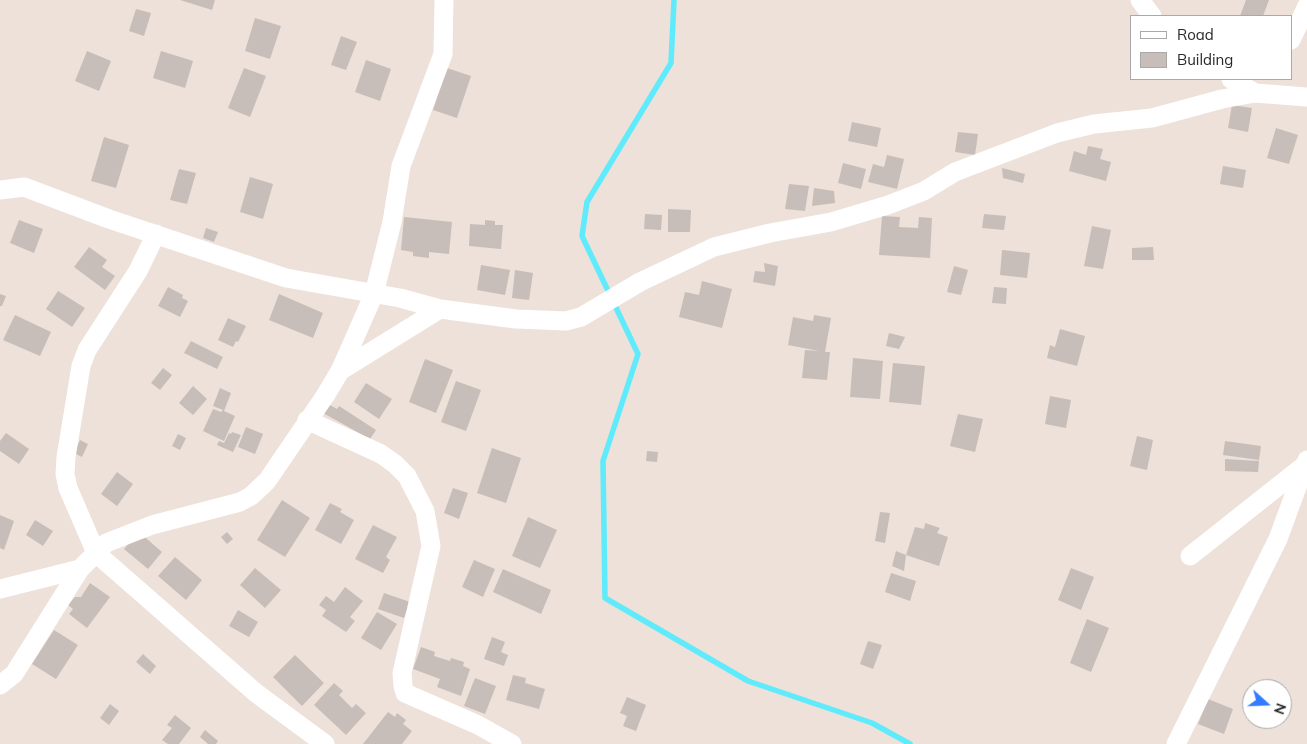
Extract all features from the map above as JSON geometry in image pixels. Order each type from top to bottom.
[{"type":"street","points":[[0,685],[14,674],[80,570],[106,543],[152,525],[240,502],[251,496],[267,481],[340,371],[374,294],[392,222],[401,166],[444,54],[444,0]]},
{"type":"street","points":[[1140,0],[1151,15]]},
{"type":"street","points":[[1292,38],[1307,6]]},
{"type":"street","points":[[1234,80],[1264,89],[1307,97]]},
{"type":"street","points":[[0,190],[24,187],[286,278],[400,298],[440,309],[549,321],[566,321],[581,317],[640,282],[714,247],[770,233],[831,222],[888,205],[924,191],[955,172],[1057,133],[1094,124],[1152,118],[1264,89]]},
{"type":"street","points":[[156,234],[138,271],[87,350],[82,366],[65,474],[68,488],[96,553],[256,693],[325,744]]},
{"type":"street","points":[[340,371],[440,309]]},
{"type":"street","points":[[308,420],[381,454],[395,464],[407,476],[425,511],[431,546],[402,673],[402,686],[406,693],[478,725],[512,744]]},
{"type":"street","points":[[1190,556],[1306,463]]},
{"type":"street","points":[[1176,744],[1278,539],[1306,463]]},
{"type":"street","points":[[0,589],[80,570]]},
{"type":"building","points":[[180,0],[215,0],[212,10]]},
{"type":"building","points":[[1246,0],[1269,0],[1263,15],[1240,15]]},
{"type":"building","points":[[136,9],[151,13],[144,36],[129,31]]},
{"type":"building","points":[[255,18],[281,26],[270,59],[245,51]]},
{"type":"building","points":[[341,36],[357,42],[346,70],[331,65]]},
{"type":"building","points":[[87,51],[111,61],[99,91],[75,81]]},
{"type":"building","points":[[161,51],[193,61],[185,88],[153,78]]},
{"type":"building","points":[[366,60],[391,69],[380,101],[355,92]]},
{"type":"building","points":[[244,68],[266,76],[250,117],[228,108]]},
{"type":"building","points":[[447,68],[471,76],[457,118],[433,110]]},
{"type":"building","points":[[1232,105],[1252,108],[1248,132],[1228,128]]},
{"type":"building","points":[[852,122],[881,128],[877,147],[848,141]]},
{"type":"building","points":[[1276,128],[1298,135],[1289,164],[1267,158]]},
{"type":"building","points":[[958,132],[978,134],[975,155],[955,152]]},
{"type":"building","points":[[104,137],[129,145],[116,188],[91,181]]},
{"type":"building","points":[[1088,146],[1103,149],[1100,159],[1111,162],[1106,181],[1069,171],[1074,151],[1086,155]]},
{"type":"building","points":[[887,155],[904,159],[897,189],[868,182],[873,164],[884,167]]},
{"type":"building","points":[[843,163],[866,169],[861,189],[838,183]]},
{"type":"building","points":[[1223,166],[1246,170],[1243,188],[1220,184]]},
{"type":"building","points":[[1002,168],[1025,174],[1023,183],[1003,178]]},
{"type":"building","points":[[179,169],[196,173],[187,204],[170,200]]},
{"type":"building","points":[[250,177],[273,184],[263,219],[240,212]]},
{"type":"building","points":[[789,184],[809,186],[805,211],[785,209]]},
{"type":"building","points":[[814,188],[834,191],[835,203],[812,206]]},
{"type":"building","points":[[668,209],[691,210],[690,232],[668,232]]},
{"type":"building","points":[[645,214],[662,215],[661,230],[644,229]]},
{"type":"building","points":[[984,214],[1006,216],[1004,230],[982,228]]},
{"type":"building","points":[[882,216],[900,217],[899,227],[918,228],[919,217],[932,218],[930,258],[879,255]]},
{"type":"building","points":[[404,217],[452,222],[449,254],[429,252],[429,258],[413,256],[413,252],[401,250]]},
{"type":"building","points":[[19,220],[43,229],[34,253],[10,243]]},
{"type":"building","points":[[485,220],[495,221],[495,225],[503,225],[501,249],[469,246],[470,224],[485,225]]},
{"type":"building","points":[[1092,226],[1111,230],[1103,269],[1084,266]]},
{"type":"building","points":[[206,228],[218,232],[214,242],[203,238]]},
{"type":"building","points":[[89,247],[107,260],[102,267],[115,276],[105,290],[74,267]]},
{"type":"building","points":[[1153,247],[1154,260],[1132,260],[1132,248]]},
{"type":"building","points":[[1002,250],[1030,253],[1027,278],[1000,275]]},
{"type":"building","points":[[764,263],[778,266],[775,286],[753,282],[755,271],[765,272]]},
{"type":"building","points":[[481,265],[510,270],[505,295],[477,290]]},
{"type":"building","points":[[954,266],[968,270],[961,295],[947,292]]},
{"type":"building","points":[[515,270],[533,273],[529,300],[512,298]]},
{"type":"building","points":[[702,281],[732,289],[722,328],[679,317],[685,292],[699,295]]},
{"type":"building","points":[[168,287],[183,295],[182,298],[188,301],[180,317],[158,306]]},
{"type":"building","points":[[994,287],[1007,288],[1006,304],[992,303]]},
{"type":"building","points":[[58,291],[85,308],[72,327],[46,309]]},
{"type":"building","points":[[0,294],[6,296],[2,306],[0,306]]},
{"type":"building","points":[[279,294],[323,313],[313,338],[269,320]]},
{"type":"building","points":[[15,315],[51,332],[40,356],[3,340]]},
{"type":"building","points":[[814,315],[831,318],[825,352],[830,352],[827,380],[802,378],[805,350],[819,351],[788,345],[793,317],[813,321]]},
{"type":"building","points":[[228,318],[246,326],[238,342],[236,341],[233,347],[218,340]]},
{"type":"building","points":[[1060,329],[1085,336],[1077,366],[1047,358],[1050,345],[1055,347]]},
{"type":"building","points":[[889,333],[905,337],[899,349],[886,346]]},
{"type":"building","points":[[191,341],[223,357],[217,369],[184,353]]},
{"type":"building","points":[[853,358],[883,361],[880,399],[850,397]]},
{"type":"building","points":[[425,359],[453,370],[436,413],[409,402]]},
{"type":"building","points":[[893,363],[925,366],[921,405],[889,402]]},
{"type":"building","points":[[163,368],[172,375],[160,390],[151,383]]},
{"type":"building","points":[[456,381],[481,390],[466,431],[441,422]]},
{"type":"building","points":[[366,383],[392,399],[379,419],[354,402]]},
{"type":"building","points":[[193,386],[207,399],[193,415],[179,403]]},
{"type":"building","points":[[220,388],[231,393],[224,411],[235,416],[224,441],[203,431],[213,409],[221,412],[223,410],[213,406]]},
{"type":"building","points":[[1050,396],[1071,400],[1066,428],[1045,424]]},
{"type":"building","points":[[328,404],[337,409],[339,406],[376,430],[370,439],[323,413]]},
{"type":"building","points":[[958,414],[983,419],[975,452],[950,446]]},
{"type":"building","points":[[246,427],[263,434],[255,454],[238,447]]},
{"type":"building","points":[[232,432],[241,435],[233,452],[217,445],[219,441],[224,443],[229,433],[231,434]]},
{"type":"building","points":[[6,433],[29,449],[19,464],[0,451],[0,441]]},
{"type":"building","points":[[178,434],[186,438],[180,450],[172,446]]},
{"type":"building","points":[[1137,436],[1153,440],[1147,470],[1130,466]]},
{"type":"building","points":[[80,440],[88,444],[82,457],[74,453]]},
{"type":"building","points":[[1225,441],[1261,446],[1259,460],[1223,455]]},
{"type":"building","points":[[492,448],[521,458],[506,503],[477,493]]},
{"type":"building","points":[[647,451],[658,452],[657,462],[646,461]]},
{"type":"building","points":[[1225,459],[1259,461],[1258,472],[1225,471]]},
{"type":"building","points":[[117,472],[133,484],[117,506],[101,494]]},
{"type":"building","points":[[453,488],[468,493],[459,519],[444,513]]},
{"type":"building","points":[[282,500],[310,518],[285,557],[257,540]]},
{"type":"building","points":[[330,503],[342,509],[340,512],[354,520],[341,544],[315,530]]},
{"type":"building","points":[[880,512],[890,513],[885,543],[875,541]]},
{"type":"building","points":[[0,515],[14,521],[4,550],[0,548]]},
{"type":"building","points":[[528,517],[557,530],[540,568],[512,556]]},
{"type":"building","points":[[35,520],[53,531],[43,546],[26,535]]},
{"type":"building","points":[[925,523],[940,528],[937,533],[948,537],[939,566],[906,555],[915,527],[924,529]]},
{"type":"building","points":[[373,525],[397,537],[386,557],[390,560],[383,573],[355,559]]},
{"type":"building","points":[[139,532],[162,552],[148,569],[124,549]]},
{"type":"building","points":[[227,532],[233,539],[227,544],[221,537]]},
{"type":"building","points":[[896,551],[906,555],[904,571],[892,566]]},
{"type":"building","points":[[175,557],[202,580],[186,600],[158,576]]},
{"type":"building","points":[[474,560],[495,569],[483,597],[462,587]]},
{"type":"building","points":[[255,568],[281,590],[265,608],[240,585]]},
{"type":"building","points":[[1071,568],[1094,577],[1081,610],[1058,600]]},
{"type":"building","points":[[503,569],[551,590],[541,614],[493,592]]},
{"type":"building","points":[[891,573],[916,581],[910,601],[885,592]]},
{"type":"building","points":[[90,583],[110,597],[87,628],[69,614],[73,609],[68,605],[75,597],[81,597]]},
{"type":"building","points":[[345,587],[363,601],[350,617],[355,621],[346,632],[322,616],[326,610],[319,605],[326,596],[334,602]]},
{"type":"building","points":[[384,593],[410,602],[404,618],[378,609]]},
{"type":"building","points":[[238,610],[258,622],[249,637],[229,626]]},
{"type":"building","points":[[377,612],[397,624],[381,650],[361,638]]},
{"type":"building","points":[[1087,619],[1109,628],[1091,672],[1070,663]]},
{"type":"building","points":[[54,630],[78,645],[56,679],[32,664]]},
{"type":"building","points":[[492,637],[505,642],[501,652],[508,655],[504,666],[484,659]]},
{"type":"building","points":[[868,641],[882,645],[873,669],[860,664]]},
{"type":"building","points":[[421,647],[435,652],[434,656],[450,661],[451,658],[464,662],[463,666],[470,669],[461,696],[437,687],[440,679],[413,669]]},
{"type":"building","points":[[143,654],[156,666],[150,674],[136,662]]},
{"type":"building","points":[[295,655],[324,683],[302,706],[273,677]]},
{"type":"building","points":[[513,675],[526,678],[525,683],[545,689],[539,709],[506,700]]},
{"type":"building","points":[[475,678],[496,686],[485,714],[464,706]]},
{"type":"building","points":[[334,683],[343,691],[339,695],[352,708],[356,704],[366,713],[346,735],[314,705]]},
{"type":"building","points":[[627,697],[646,705],[636,731],[623,726],[627,716],[620,713]]},
{"type":"building","points":[[1208,699],[1233,709],[1224,734],[1198,724]]},
{"type":"building","points":[[110,704],[119,711],[109,725],[100,718]]},
{"type":"building","points":[[388,712],[395,717],[397,713],[406,720],[403,724],[412,731],[402,744],[363,744]]},
{"type":"building","points":[[175,715],[191,728],[179,744],[168,744],[162,740],[172,728],[167,725]]},
{"type":"building","points":[[205,730],[218,741],[216,744],[208,744],[200,737]]},
{"type":"waterway","points":[[674,0],[671,63],[587,202],[582,236],[638,354],[603,461],[605,598],[748,681],[872,723],[910,744]]}]
